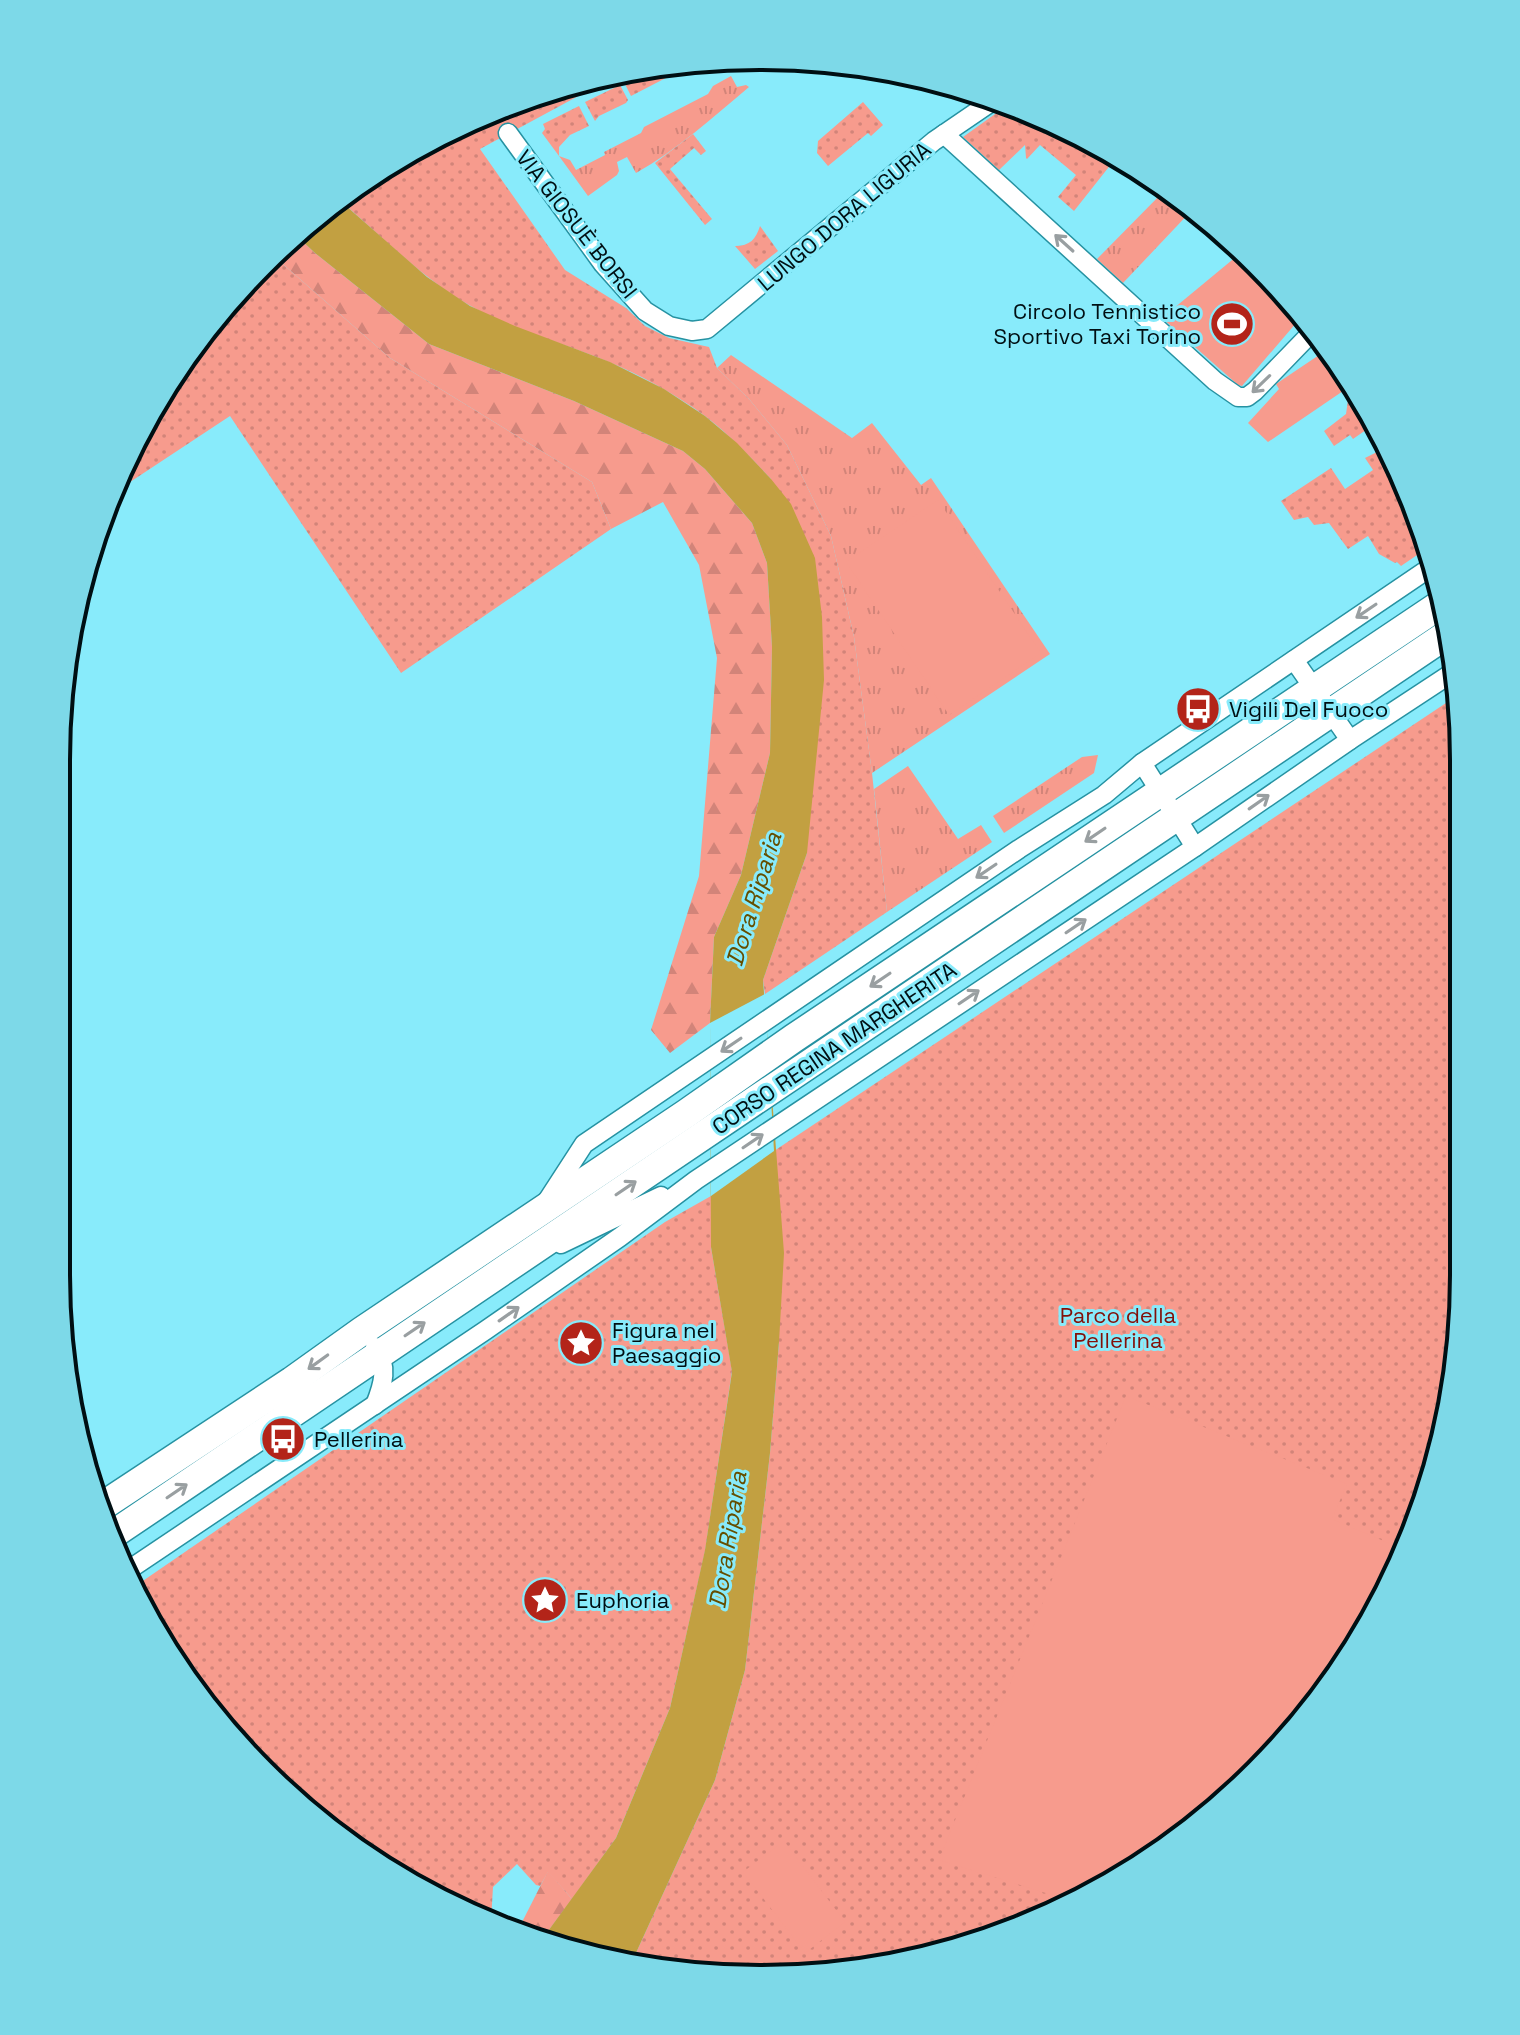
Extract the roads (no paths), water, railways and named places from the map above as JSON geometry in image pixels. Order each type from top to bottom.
[{"type":"main road","name":"CORSO REGINA MARGHERITA","points":[[109,1502],[1433,609]]},
{"type":"main road","name":"CORSO REGINA MARGHERITA","points":[[120,1530],[1439,640]]},
{"type":"street","name":"LUNGO DORA LIGURIA","points":[[692,331],[707,329],[944,134],[983,107]]},
{"type":"street","name":"VIA GIOSUÈ BORSI","points":[[508,133],[603,264],[645,311],[669,326],[692,331]]},
{"type":"street","points":[[944,134],[1215,381],[1238,397],[1247,397],[1255,391],[1306,339]]},
{"type":"street","name":"CORSO REGINA MARGHERITA","points":[[541,1211],[584,1144],[1019,849],[1104,795],[1142,763],[1423,572]]},
{"type":"street","points":[[1294,660],[1350,740]]},
{"type":"street","name":"CORSO REGINA MARGHERITA","points":[[135,1566],[607,1246],[696,1180],[1445,678]]},
{"type":"street","points":[[1142,763],[1195,847]]},
{"type":"street","name":"CORSO REGINA MARGHERITA","points":[[491,1278],[696,1180]]},
{"type":"street","points":[[362,1331],[380,1354],[385,1381],[375,1405]]},
{"type":"water","name":"Dora Riparia","points":[[348,207],[427,277],[470,306],[610,362],[664,389],[705,416],[737,443],[771,479],[791,504],[815,558],[822,617],[824,680],[807,853],[763,980],[784,1253],[770,1453],[745,1670],[715,1780],[636,1954],[548,1931],[616,1838],[670,1708],[705,1550],[732,1372],[711,1247],[710,1023],[714,937],[741,875],[770,753],[772,647],[767,563],[752,523],[705,469],[683,451],[574,401],[429,344],[304,242]]},
{"type":"place","name":"Circolo Tennistico Sportivo Taxi Torino","points":[[1232,324]]},
{"type":"place","name":"Vigili Del Fuoco","points":[[1198,709]]},
{"type":"place","name":"Figura nel Paesaggio","points":[[581,1343]]},
{"type":"place","name":"Pellerina","points":[[283,1439]]},
{"type":"place","name":"Euphoria","points":[[545,1600]]},
{"type":"park label","name":"Parco della Pellerina","points":[[1118,1328]]}]
